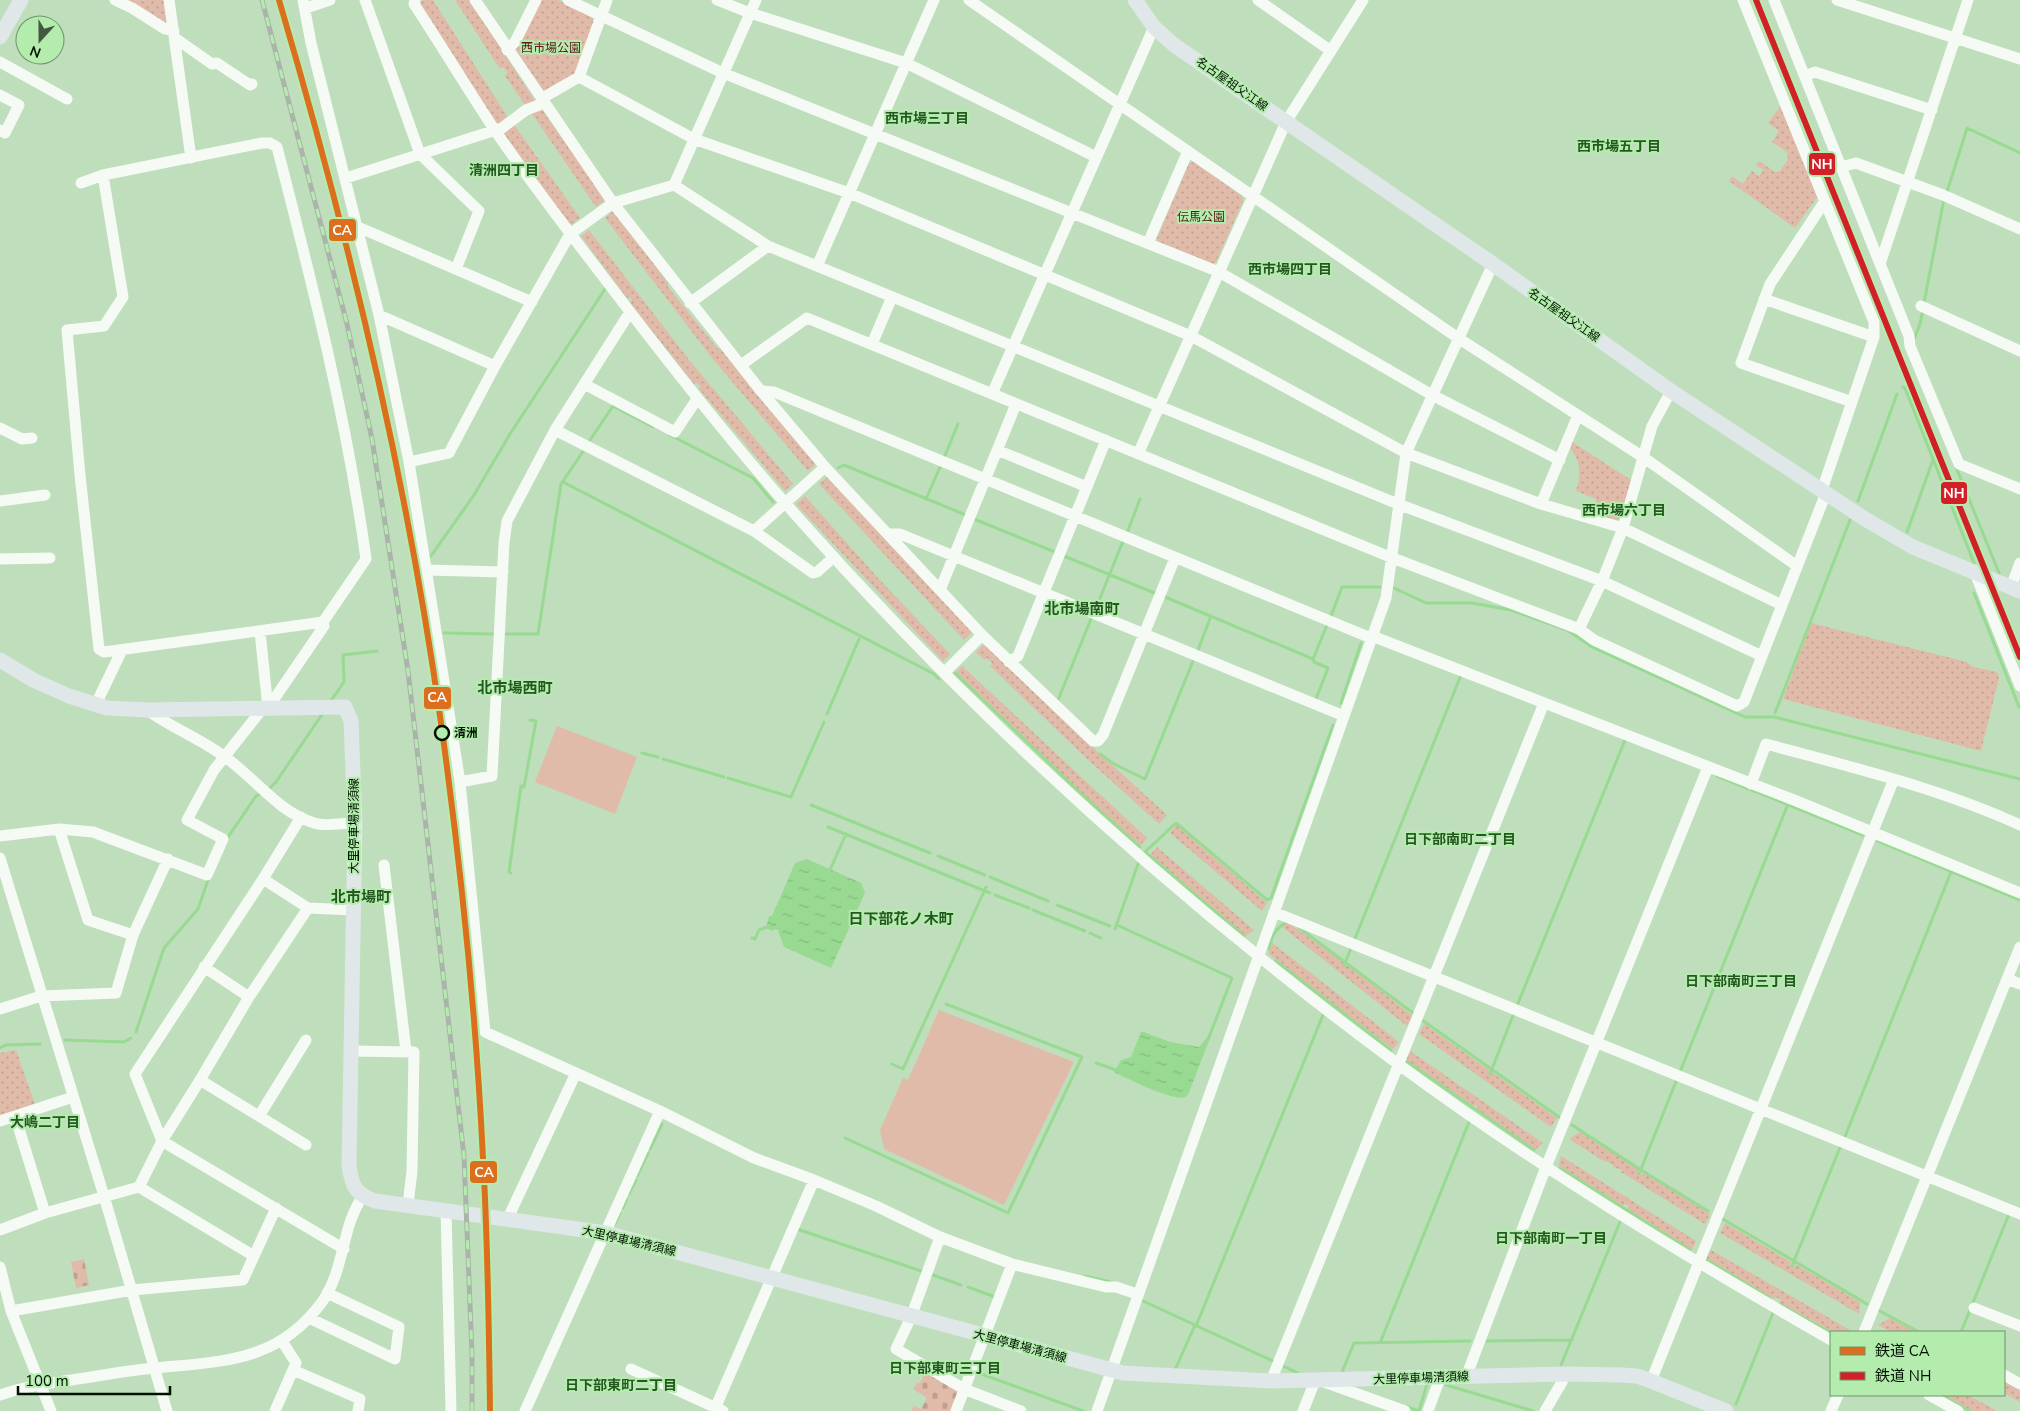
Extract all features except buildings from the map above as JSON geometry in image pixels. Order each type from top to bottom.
[{"type":"main road","points":[[0,37],[20,0]]},
{"type":"main road","name":"名古屋祖父江線","points":[[1135,0],[1154,27],[1174,45],[1493,264],[1671,391],[1824,492],[1913,547],[2015,589]]},
{"type":"main road","name":"大里停車場清須線","points":[[0,660],[33,680],[69,696],[107,708],[147,710],[345,707],[351,721],[355,824],[349,1166],[355,1188],[363,1196],[375,1201],[606,1232],[911,1317],[1123,1373],[1271,1381],[1564,1374],[1622,1375],[1637,1376],[1651,1381],[1718,1410]]},
{"type":"street","points":[[115,0],[132,8],[165,29],[212,64],[217,63],[250,85],[252,84]]},
{"type":"street","points":[[169,0],[191,158]]},
{"type":"street","points":[[330,0],[304,4],[304,13],[379,315],[409,462],[428,570],[460,782],[485,1032],[660,1110],[692,1129],[754,1158],[876,1206],[940,1237],[1012,1264],[1106,1287],[1116,1287],[1137,1294]]},
{"type":"street","points":[[364,0],[420,154],[479,211],[456,269]]},
{"type":"street","points":[[415,0],[414,4],[496,131],[570,234],[697,399],[786,504],[834,557],[944,673],[1012,738],[1110,829],[1198,906],[1258,956],[1398,1064],[1546,1167],[1698,1262],[1830,1339]]},
{"type":"street","points":[[475,0],[542,102],[613,203],[761,391],[825,467],[982,635],[1008,662],[1093,741],[1098,741],[1103,735],[1175,558]]},
{"type":"street","points":[[507,50],[515,42],[536,0]]},
{"type":"street","points":[[568,0],[724,73],[1219,272],[1432,395],[1560,460]]},
{"type":"street","points":[[346,178],[496,131],[526,110],[539,105],[546,96],[579,77],[607,0]]},
{"type":"street","points":[[717,0],[750,13],[906,63],[1096,157]]},
{"type":"street","points":[[674,185],[756,0]]},
{"type":"street","points":[[817,266],[934,0]]},
{"type":"street","points":[[969,0],[1458,338],[1643,457],[1797,566]]},
{"type":"street","points":[[1258,0],[1331,50]]},
{"type":"street","points":[[1138,454],[1286,122],[1363,0]]},
{"type":"street","points":[[740,365],[807,318],[1390,557],[1579,629],[1594,640],[1737,706],[1744,702],[1797,566],[1824,492],[1874,337],[1874,322],[1743,0]]},
{"type":"street","points":[[1774,0],[1909,336],[1910,346],[1959,464],[2020,489]]},
{"type":"street","points":[[1837,0],[2020,59]]},
{"type":"street","points":[[1880,264],[1968,0]]},
{"type":"street","points":[[992,394],[1154,27]]},
{"type":"street","points":[[0,62],[67,99]]},
{"type":"street","points":[[1805,76],[1815,72],[1932,110]]},
{"type":"street","points":[[579,77],[694,139],[849,193],[1190,336],[1406,453],[1541,504],[1623,528],[1782,605]]},
{"type":"street","points":[[0,95],[19,105],[5,133],[0,130]]},
{"type":"street","points":[[0,836],[59,828],[93,832],[207,875],[224,839],[187,820],[214,770],[265,708],[324,626],[323,622],[366,559],[359,505],[319,308],[276,147],[270,143],[262,143],[103,175],[81,182]]},
{"type":"street","points":[[1148,243],[1188,151]]},
{"type":"street","points":[[1841,167],[1856,163],[1943,194],[2020,229]]},
{"type":"street","points":[[103,175],[123,297],[104,326],[67,330],[99,649],[104,652],[122,650],[323,622]]},
{"type":"street","points":[[409,462],[449,453],[495,366],[570,234],[613,203],[674,185],[768,246],[1398,504],[1602,580],[1762,656]]},
{"type":"street","points":[[1825,202],[1770,284],[1741,363],[1852,402]]},
{"type":"street","points":[[358,227],[532,302]]},
{"type":"street","points":[[690,303],[768,246]]},
{"type":"street","points":[[1097,1411],[1386,598],[1390,557],[1406,453],[1493,264]]},
{"type":"street","points":[[872,344],[892,297]]},
{"type":"street","points":[[1764,299],[1874,337]]},
{"type":"street","points":[[1921,306],[2020,351]]},
{"type":"street","points":[[460,782],[492,776],[502,572],[507,521],[555,430],[630,312]]},
{"type":"street","points":[[379,315],[495,366]]},
{"type":"street","points":[[584,384],[675,432],[697,399]]},
{"type":"street","points":[[761,391],[774,392],[1175,558],[1372,637],[1751,784],[2020,893]]},
{"type":"street","points":[[1579,629],[1602,580],[1623,528],[1652,426],[1671,391]]},
{"type":"street","points":[[940,590],[1016,404]]},
{"type":"street","points":[[1541,504],[1578,415]]},
{"type":"street","points":[[0,428],[22,439],[32,438]]},
{"type":"street","points":[[555,430],[754,531],[813,573],[817,572],[834,557]]},
{"type":"street","points":[[1008,662],[1018,656],[1106,440]]},
{"type":"street","points":[[997,450],[1087,486]]},
{"type":"street","points":[[754,531],[825,467]]},
{"type":"street","points":[[0,501],[45,495]]},
{"type":"street","points":[[888,534],[900,534],[1344,716]]},
{"type":"street","points":[[0,559],[50,558]]},
{"type":"street","points":[[2015,589],[2020,563]]},
{"type":"street","points":[[428,570],[502,572]]},
{"type":"street","points":[[1975,573],[2020,686]]},
{"type":"street","points":[[260,632],[265,708]]},
{"type":"street","points":[[944,673],[982,635]]},
{"type":"street","points":[[96,704],[122,650]]},
{"type":"street","points":[[1271,1381],[1544,703]]},
{"type":"street","points":[[147,710],[225,757],[301,817],[315,824],[355,824]]},
{"type":"street","points":[[1751,784],[1766,744],[1894,779],[1994,813],[2020,825]]},
{"type":"street","points":[[1466,1377],[1546,1167],[1708,767]]},
{"type":"street","points":[[1651,1381],[1760,1109],[1874,833],[1894,779]]},
{"type":"street","points":[[301,817],[263,879],[134,1074],[162,1141],[344,1249]]},
{"type":"street","points":[[59,828],[88,920],[134,935]]},
{"type":"street","points":[[0,858],[104,1196],[167,1411]]},
{"type":"street","points":[[0,1009],[41,996],[116,993],[134,935],[168,860]]},
{"type":"street","points":[[384,865],[406,1051]]},
{"type":"street","points":[[263,879],[308,908],[353,910]]},
{"type":"street","points":[[139,1187],[162,1141],[249,997],[308,908]]},
{"type":"street","points":[[1274,912],[1433,978],[2020,1214]]},
{"type":"street","points":[[1864,1331],[2020,948]]},
{"type":"street","points":[[204,967],[249,997]]},
{"type":"street","points":[[2007,979],[2020,984]]},
{"type":"street","points":[[259,1116],[306,1040]]},
{"type":"street","points":[[351,1051],[414,1052],[412,1171],[408,1205]]},
{"type":"street","points":[[508,1218],[576,1073]]},
{"type":"street","points":[[200,1080],[306,1145]]},
{"type":"street","points":[[0,1121],[73,1097]]},
{"type":"street","points":[[525,1411],[660,1110]]},
{"type":"street","points":[[15,1116],[44,1213]]},
{"type":"street","points":[[631,1369],[718,1410],[771,1278],[814,1180]]},
{"type":"street","points":[[0,1230],[44,1213],[139,1187],[254,1256]]},
{"type":"street","points":[[0,1395],[41,1385],[155,1368],[212,1363],[248,1356],[282,1341],[309,1318],[327,1293],[339,1270],[354,1209],[363,1196]]},
{"type":"street","points":[[11,1311],[132,1290],[243,1280],[276,1208]]},
{"type":"street","points":[[446,1211],[451,1411]]},
{"type":"street","points":[[940,1237],[911,1317],[896,1349],[964,1389],[1021,1411]]},
{"type":"street","points":[[956,1411],[1012,1264]]},
{"type":"street","points":[[0,1266],[11,1311],[51,1411]]},
{"type":"street","points":[[309,1318],[395,1359],[399,1327],[327,1293]]},
{"type":"street","points":[[1974,1308],[2020,1326]]},
{"type":"street","points":[[275,1411],[296,1363],[282,1341]]},
{"type":"street","points":[[293,1370],[360,1399],[358,1411]]},
{"type":"street","points":[[1545,1411],[1562,1382],[1564,1374]]},
{"type":"street","points":[[2005,1376],[2020,1384]]},
{"type":"street","points":[[1428,1411],[1440,1378]]},
{"type":"street","points":[[1304,1411],[1317,1380],[1405,1411]]},
{"type":"street","points":[[1831,1411],[1838,1396]]},
{"type":"street","points":[[1930,1396],[1958,1411]]},
{"type":"green space","points":[[125,0],[164,0],[167,22],[164,24]]},
{"type":"green space","points":[[423,0],[433,0],[507,116],[498,126],[419,5]]},
{"type":"green space","points":[[455,0],[470,0],[535,101],[525,105],[505,76],[508,73],[503,67],[500,69]]},
{"type":"green space","name":"西市場公園","points":[[540,0],[558,0],[592,17],[594,22],[574,76],[544,91],[515,54],[515,48]]},
{"type":"green space","points":[[1781,105],[1818,196],[1795,228],[1729,181],[1732,176],[1743,184],[1752,171],[1759,176],[1764,170],[1756,165],[1759,161],[1775,172],[1780,171],[1788,159],[1787,152],[1772,142],[1779,131],[1768,123]]},
{"type":"green space","points":[[541,108],[605,200],[596,207],[530,111]]},
{"type":"green space","points":[[513,123],[580,218],[570,225],[503,132]]},
{"type":"green space","name":"伝馬公園","points":[[1194,162],[1242,196],[1243,201],[1216,262],[1212,264],[1158,242],[1157,238],[1189,163]]},
{"type":"green space","points":[[612,212],[617,214],[668,283],[668,287],[717,348],[722,349],[817,463],[808,471],[712,358],[605,218]]},
{"type":"green space","points":[[589,230],[690,361],[793,484],[785,491],[699,389],[700,386],[697,383],[694,384],[630,303],[632,300],[630,297],[627,298],[581,236]]},
{"type":"green space","points":[[1572,442],[1631,480],[1622,518],[1617,520],[1597,515],[1596,499],[1576,491],[1579,480],[1579,468],[1574,453],[1570,448]]},
{"type":"green space","points":[[828,476],[974,630],[964,640],[819,484]]},
{"type":"green space","points":[[805,496],[878,578],[950,654],[943,661],[796,504]]},
{"type":"green space","points":[[1811,623],[1967,662],[1973,667],[1997,672],[1999,678],[1981,751],[1783,699]]},
{"type":"green space","points":[[985,643],[1100,754],[1167,815],[1159,824],[1085,757],[990,666],[993,664],[987,658],[984,660],[976,652]]},
{"type":"green space","points":[[962,666],[1147,838],[1140,846],[1075,787],[956,672]]},
{"type":"green space","points":[[557,726],[637,757],[615,814],[535,782]]},
{"type":"green space","points":[[1176,825],[1267,903],[1262,911],[1170,833]]},
{"type":"green space","points":[[1157,847],[1254,930],[1246,936],[1150,855]]},
{"type":"green space","points":[[1289,923],[1344,963],[1343,966],[1347,965],[1413,1016],[1407,1026],[1281,926]]},
{"type":"green space","points":[[1271,942],[1399,1042],[1393,1049],[1330,1002],[1331,1000],[1326,999],[1269,954]]},
{"type":"green space","points":[[939,1010],[1074,1062],[1004,1205],[884,1149],[880,1130],[903,1078],[908,1080]]},
{"type":"green space","points":[[1424,1024],[1489,1070],[1490,1074],[1493,1073],[1557,1118],[1551,1127],[1419,1034]]},
{"type":"green space","points":[[16,1050],[35,1104],[0,1115],[0,1053]]},
{"type":"green space","points":[[1410,1051],[1543,1143],[1535,1150],[1477,1110],[1478,1107],[1472,1106],[1406,1060]]},
{"type":"green space","points":[[1580,1132],[1639,1170],[1638,1173],[1641,1175],[1644,1173],[1710,1214],[1705,1224],[1621,1172],[1622,1170],[1613,1167],[1613,1165],[1569,1139]]},
{"type":"green space","points":[[1561,1156],[1696,1241],[1692,1250],[1628,1209],[1629,1206],[1625,1204],[1623,1206],[1559,1166]]},
{"type":"green space","points":[[1725,1223],[1791,1262],[1790,1265],[1794,1267],[1795,1264],[1860,1302],[1859,1314],[1720,1233]]},
{"type":"green space","points":[[1711,1250],[1850,1330],[1831,1331],[1780,1303],[1781,1300],[1776,1297],[1774,1299],[1706,1258]]},
{"type":"green space","points":[[84,1259],[89,1285],[76,1288],[71,1262]]},
{"type":"green space","points":[[1890,1318],[1913,1331],[1890,1331],[1878,1325]]},
{"type":"green space","points":[[926,1372],[961,1393],[954,1411],[911,1411],[914,1406],[921,1409],[927,1398],[913,1389],[918,1382],[920,1383]]},
{"type":"green space","points":[[2005,1382],[2020,1389],[2020,1402],[2005,1394]]},
{"type":"green space","points":[[1945,1396],[1970,1396],[1997,1411],[1973,1411]]},
{"type":"water","points":[[807,859],[831,868],[861,883],[865,893],[831,968],[784,947],[778,930],[772,931],[766,928],[769,916],[772,916],[795,863]]},
{"type":"water","points":[[1141,1032],[1170,1042],[1199,1047],[1209,1035],[1211,1036],[1189,1093],[1185,1097],[1179,1098],[1161,1093],[1114,1072],[1121,1060],[1131,1057]]},
{"type":"waterway","points":[[1947,192],[1967,128],[2020,153]]},
{"type":"waterway","points":[[1924,303],[1944,199]]},
{"type":"waterway","points":[[431,556],[474,495],[510,434],[605,289]]},
{"type":"waterway","points":[[1914,339],[1923,310]]},
{"type":"waterway","points":[[1903,387],[1974,563]]},
{"type":"waterway","points":[[1858,501],[1897,394]]},
{"type":"waterway","points":[[590,440],[613,406],[653,427]]},
{"type":"waterway","points":[[944,458],[958,424]]},
{"type":"waterway","points":[[670,435],[753,478],[773,502]]},
{"type":"waterway","points":[[506,634],[538,634],[561,484],[584,450]]},
{"type":"waterway","points":[[1907,532],[1933,460]]},
{"type":"waterway","points":[[838,468],[844,465],[966,515]]},
{"type":"waterway","points":[[926,499],[941,465]]},
{"type":"waterway","points":[[1956,467],[1999,573]]},
{"type":"waterway","points":[[563,482],[934,674],[939,679]]},
{"type":"waterway","points":[[1127,533],[1140,499]]},
{"type":"waterway","points":[[974,519],[1055,552]]},
{"type":"waterway","points":[[1775,713],[1850,520]]},
{"type":"waterway","points":[[1096,608],[1123,541]]},
{"type":"waterway","points":[[1064,556],[1157,594]]},
{"type":"waterway","points":[[1331,616],[1342,587],[1380,587]]},
{"type":"waterway","points":[[1394,588],[1426,603],[1472,603],[1511,610],[1567,630],[1592,647],[1745,717],[1774,717],[2020,779]]},
{"type":"waterway","points":[[1974,593],[2019,707]]},
{"type":"waterway","points":[[1165,597],[1313,659],[1327,625]]},
{"type":"waterway","points":[[1198,650],[1211,616]]},
{"type":"waterway","points":[[1058,700],[1091,619]]},
{"type":"waterway","points":[[444,633],[494,634]]},
{"type":"waterway","points":[[827,714],[859,639]]},
{"type":"waterway","points":[[1341,703],[1361,643]]},
{"type":"waterway","points":[[330,702],[344,682],[343,655],[377,651]]},
{"type":"waterway","points":[[1313,659],[1314,662],[1328,668],[1316,699]]},
{"type":"waterway","points":[[1100,754],[1114,764],[1145,779],[1193,661]]},
{"type":"waterway","points":[[955,673],[1074,787],[1140,847]]},
{"type":"waterway","points":[[1354,941],[1461,675]]},
{"type":"waterway","points":[[226,840],[256,796],[268,790],[276,782],[323,713]]},
{"type":"waterway","points":[[511,873],[509,872],[521,786],[524,787],[536,721],[530,720]]},
{"type":"waterway","points":[[728,778],[791,797],[824,722]]},
{"type":"waterway","points":[[1244,936],[1145,852],[1176,823],[1267,900],[1271,898],[1333,725]]},
{"type":"waterway","points":[[1517,1006],[1625,740]]},
{"type":"waterway","points":[[642,753],[658,757]]},
{"type":"waterway","points":[[663,759],[724,777]]},
{"type":"waterway","points":[[1717,776],[1863,835]]},
{"type":"waterway","points":[[1680,1072],[1788,804]]},
{"type":"waterway","points":[[811,805],[930,853]]},
{"type":"waterway","points":[[828,827],[990,893]]},
{"type":"waterway","points":[[830,870],[846,834]]},
{"type":"waterway","points":[[1878,841],[2020,900]]},
{"type":"waterway","points":[[938,856],[985,875]]},
{"type":"waterway","points":[[1115,929],[1138,864]]},
{"type":"waterway","points":[[1844,1139],[1951,872]]},
{"type":"waterway","points":[[136,1032],[164,948],[198,909],[209,877]]},
{"type":"waterway","points":[[990,877],[1048,901]]},
{"type":"waterway","points":[[892,1064],[903,1069],[986,887]]},
{"type":"waterway","points":[[995,895],[1029,908]]},
{"type":"waterway","points":[[1057,905],[1110,926]]},
{"type":"waterway","points":[[1033,910],[1085,931]]},
{"type":"waterway","points":[[1269,949],[1275,932],[1289,921]]},
{"type":"waterway","points":[[1117,925],[1232,978],[1209,1037]]},
{"type":"waterway","points":[[752,938],[755,939],[759,930],[769,926]]},
{"type":"waterway","points":[[1298,927],[1413,1013]]},
{"type":"waterway","points":[[1090,933],[1101,938]]},
{"type":"waterway","points":[[1344,966],[1351,948]]},
{"type":"waterway","points":[[1276,961],[1391,1050]]},
{"type":"waterway","points":[[845,1138],[1008,1213],[1082,1057],[946,1004]]},
{"type":"waterway","points":[[1490,1074],[1514,1013]]},
{"type":"waterway","points":[[1196,1326],[1323,1015]]},
{"type":"waterway","points":[[1422,1020],[1559,1117]]},
{"type":"waterway","points":[[65,1040],[124,1042],[131,1038]]},
{"type":"waterway","points":[[0,1048],[6,1045],[40,1044]]},
{"type":"waterway","points":[[1406,1061],[1534,1150]]},
{"type":"waterway","points":[[1096,1063],[1119,1071]]},
{"type":"waterway","points":[[1639,1174],[1677,1079]]},
{"type":"waterway","points":[[1380,1343],[1469,1122]]},
{"type":"waterway","points":[[650,1149],[662,1124]]},
{"type":"waterway","points":[[1572,1125],[1708,1211]]},
{"type":"waterway","points":[[1792,1266],[1841,1145]]},
{"type":"waterway","points":[[637,1176],[648,1153]]},
{"type":"waterway","points":[[1560,1168],[1690,1250]]},
{"type":"waterway","points":[[629,1194],[636,1180]]},
{"type":"waterway","points":[[623,1208],[627,1198]]},
{"type":"waterway","points":[[615,1224],[620,1213]]},
{"type":"waterway","points":[[1961,1331],[2009,1214]]},
{"type":"waterway","points":[[1721,1218],[1867,1304]]},
{"type":"waterway","points":[[1561,1365],[1620,1222]]},
{"type":"waterway","points":[[797,1229],[924,1272]]},
{"type":"waterway","points":[[1707,1260],[1770,1298]]},
{"type":"waterway","points":[[930,1274],[961,1285]]},
{"type":"waterway","points":[[1085,1276],[1111,1282]]},
{"type":"waterway","points":[[968,1287],[995,1297]]},
{"type":"waterway","points":[[1143,1301],[1273,1361]]},
{"type":"waterway","points":[[1779,1304],[1830,1332]]},
{"type":"waterway","points":[[1878,1310],[1917,1331]]},
{"type":"waterway","points":[[1736,1404],[1773,1313]]},
{"type":"waterway","points":[[1175,1370],[1195,1325]]},
{"type":"waterway","points":[[1483,1341],[1572,1340]]},
{"type":"waterway","points":[[1342,1372],[1354,1343],[1470,1341]]},
{"type":"waterway","points":[[1281,1365],[1300,1374]]},
{"type":"waterway","points":[[976,1372],[1083,1411]]},
{"type":"waterway","points":[[1407,1407],[1419,1411],[1427,1384]]},
{"type":"waterway","points":[[1446,1385],[1533,1411]]},
{"type":"waterway","points":[[1943,1396],[1970,1411]]},
{"type":"railway","points":[[262,0],[347,324],[372,439],[408,671],[464,1156],[472,1354],[472,1411]]},
{"type":"rail line","name":"CA","points":[[279,0],[329,178],[374,358],[411,540],[441,723],[461,886],[480,1104],[486,1222],[490,1411]]},
{"type":"rail line","name":"NH","points":[[1756,0],[2020,657]]},
{"type":"place","name":"清洲","points":[[442,733]]},
{"type":"district","name":"西市場三丁目","points":[[927,118]]},
{"type":"district","name":"西市場五丁目","points":[[1619,146]]},
{"type":"district","name":"清洲四丁目","points":[[504,170]]},
{"type":"district","name":"西市場四丁目","points":[[1290,269]]},
{"type":"district","name":"西市場六丁目","points":[[1624,510]]},
{"type":"district","name":"北市場南町","points":[[1082,609]]},
{"type":"district","name":"北市場西町","points":[[515,688]]},
{"type":"district","name":"日下部南町二丁目","points":[[1460,839]]},
{"type":"district","name":"北市場町","points":[[361,897]]},
{"type":"district","name":"日下部花ノ木町","points":[[901,919]]},
{"type":"district","name":"日下部南町三丁目","points":[[1741,981]]},
{"type":"district","name":"大嶋二丁目","points":[[45,1122]]},
{"type":"district","name":"日下部南町一丁目","points":[[1551,1238]]},
{"type":"district","name":"日下部東町三丁目","points":[[945,1368]]},
{"type":"district","name":"日下部東町二丁目","points":[[621,1385]]}]
